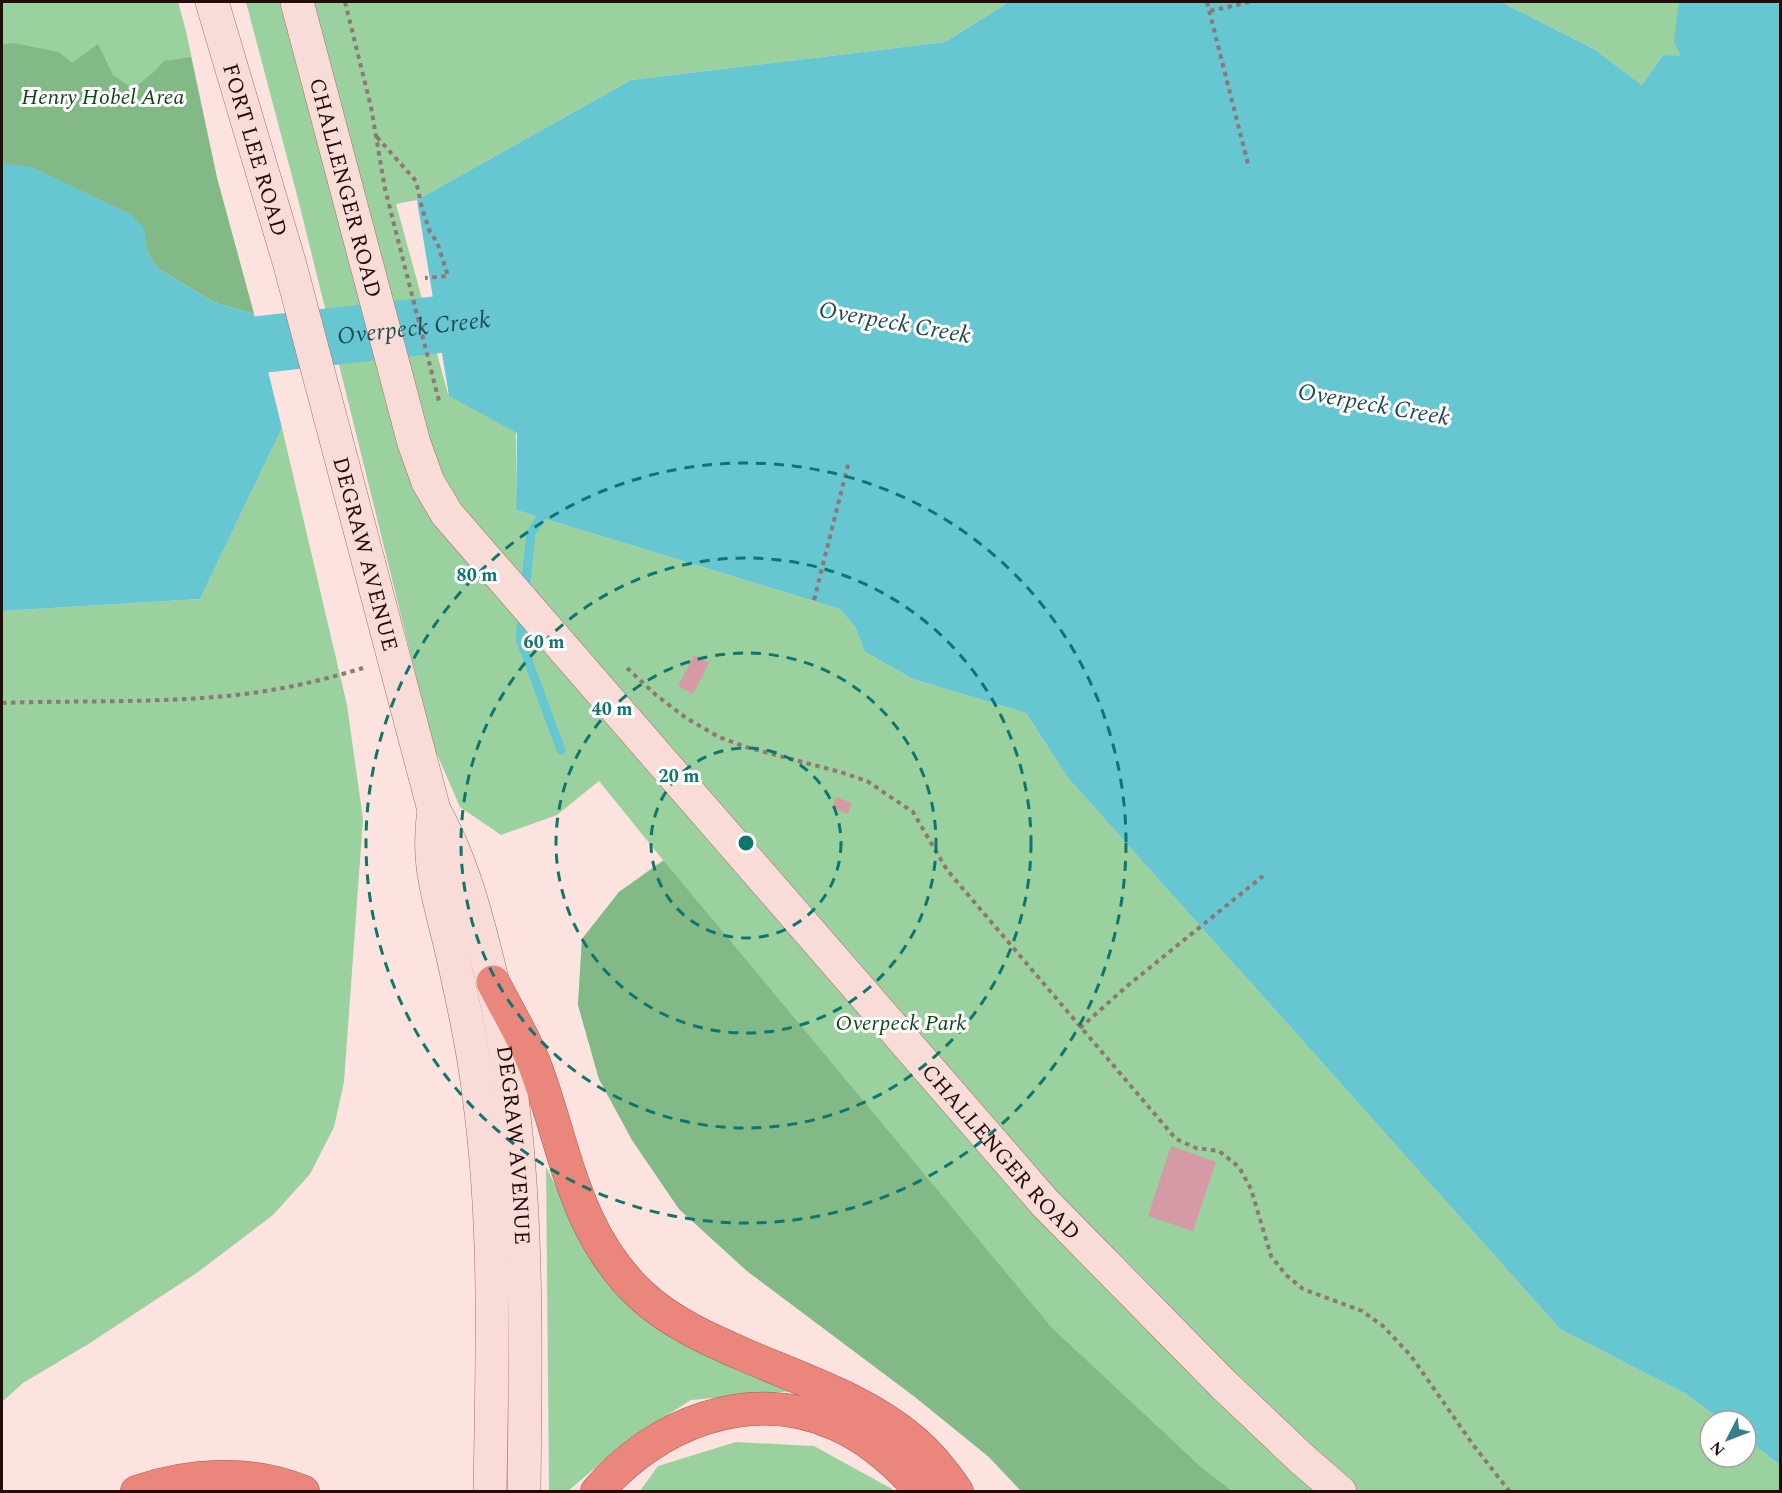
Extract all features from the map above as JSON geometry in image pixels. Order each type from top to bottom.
[{"type":"highway","points":[[493,982],[533,1062],[582,1209],[602,1247],[627,1281],[659,1309],[703,1336],[837,1394],[884,1420],[913,1441],[957,1491]]},
{"type":"highway","points":[[597,1491],[636,1454],[660,1437],[683,1425],[728,1412],[764,1409],[811,1415],[836,1424],[878,1449],[922,1491]]},
{"type":"highway","points":[[137,1491],[194,1478],[234,1477],[267,1481],[303,1491]]},
{"type":"main road","name":"FORT LEE ROAD","points":[[212,2],[298,298]]},
{"type":"main road","name":"CHALLENGER ROAD","points":[[297,2],[414,443],[437,500],[459,529],[1045,1203],[1224,1385],[1302,1459],[1340,1491]]},
{"type":"main road","name":"DEGRAW AVENUE","points":[[298,298],[434,810],[464,873],[493,982],[512,1091],[523,1204],[524,1491]]},
{"type":"main road","name":"DEGRAW AVENUE","points":[[434,810],[430,833],[434,881],[470,1038],[488,1173],[492,1261],[490,1491]]},
{"type":"path","points":[[345,2],[371,107],[385,189],[396,236],[440,401]]},
{"type":"path","points":[[1208,2],[1249,168]]},
{"type":"path","points":[[1210,11],[1249,2]]},
{"type":"path","points":[[376,136],[416,181],[430,232],[442,255],[448,276],[425,278]]},
{"type":"path","points":[[814,600],[849,461]]},
{"type":"path","points":[[2,703],[165,700],[251,693],[295,686],[395,659]]},
{"type":"path","points":[[626,667],[679,713],[719,737],[746,747],[867,781],[913,812],[947,870],[1176,1139],[1196,1148],[1220,1151],[1239,1167],[1251,1189],[1271,1256],[1286,1275],[1303,1289],[1362,1311],[1383,1326],[1411,1356],[1474,1446],[1510,1491]]},
{"type":"path","points":[[1080,1028],[1126,987],[1263,876]]},
{"type":"green space","name":"Henry Hobel Area","points":[[2,2],[178,2],[217,178],[254,314],[2,164]]},
{"type":"green space","name":"Overpeck Park","points":[[246,2],[1009,2],[945,42],[631,80],[417,200],[396,204],[448,394],[516,431],[516,510],[840,609],[855,627],[865,652],[913,679],[1026,713],[1068,778],[1560,1329],[1686,1394],[1706,1409],[1698,1409],[1698,1469],[1758,1469],[1758,1448],[1780,1465],[1780,1491],[1021,1491],[989,1457],[915,1397],[747,1271],[679,1209],[632,1140],[599,1079],[578,1005],[582,939],[619,892],[663,860],[599,781],[557,815],[501,835],[460,807],[433,745],[298,199]]},
{"type":"green space","points":[[1501,2],[1680,2],[1681,57],[1663,55],[1642,85],[1594,49]]},
{"type":"green space","name":"Henry Hobel Area","points":[[13,43],[59,52],[72,63],[98,44],[113,75],[133,89],[164,61],[191,57],[217,178],[254,314],[215,303],[157,268],[147,252],[144,228],[130,214],[33,168],[2,164],[2,45]]},
{"type":"green space","points":[[282,428],[347,705],[363,819],[344,1082],[334,1127],[310,1174],[273,1215],[198,1272],[90,1343],[23,1383],[2,1402],[2,611],[200,599]]},
{"type":"green space","points":[[664,861],[1052,1328],[1202,1468],[1232,1491],[1021,1491],[989,1457],[915,1397],[747,1271],[679,1209],[632,1140],[599,1079],[578,1005],[582,939],[619,892]]},
{"type":"green space","points":[[546,1167],[602,1276],[795,1391],[691,1400],[628,1440],[568,1491],[549,1491]]},
{"type":"green space","points":[[736,1442],[814,1446],[893,1491],[640,1491],[658,1466]]},
{"type":"water","points":[[1009,2],[1501,2],[1594,49],[1642,85],[1663,55],[1681,56],[1674,41],[1679,2],[1780,2],[1780,1465],[1758,1448],[1758,1409],[1706,1409],[1686,1394],[1560,1329],[1068,778],[1026,713],[913,679],[865,652],[855,627],[840,609],[516,510],[517,433],[449,396],[417,200],[631,80],[945,42]]},
{"type":"water","points":[[2,164],[33,168],[130,214],[144,228],[147,252],[157,268],[215,303],[254,314],[282,428],[200,599],[2,611]]},
{"type":"building","points":[[694,655],[709,663],[693,694],[678,686]]},
{"type":"building","points":[[836,797],[852,803],[848,814],[832,808]]},
{"type":"building","points":[[1171,1146],[1216,1162],[1193,1231],[1148,1216]]},
{"type":"waterway","name":"Overpeck Creek","points":[[185,353],[516,316]]},
{"type":"waterway","points":[[525,590],[531,533],[548,507]]},
{"type":"waterway","points":[[523,613],[520,639],[561,750]]}]
